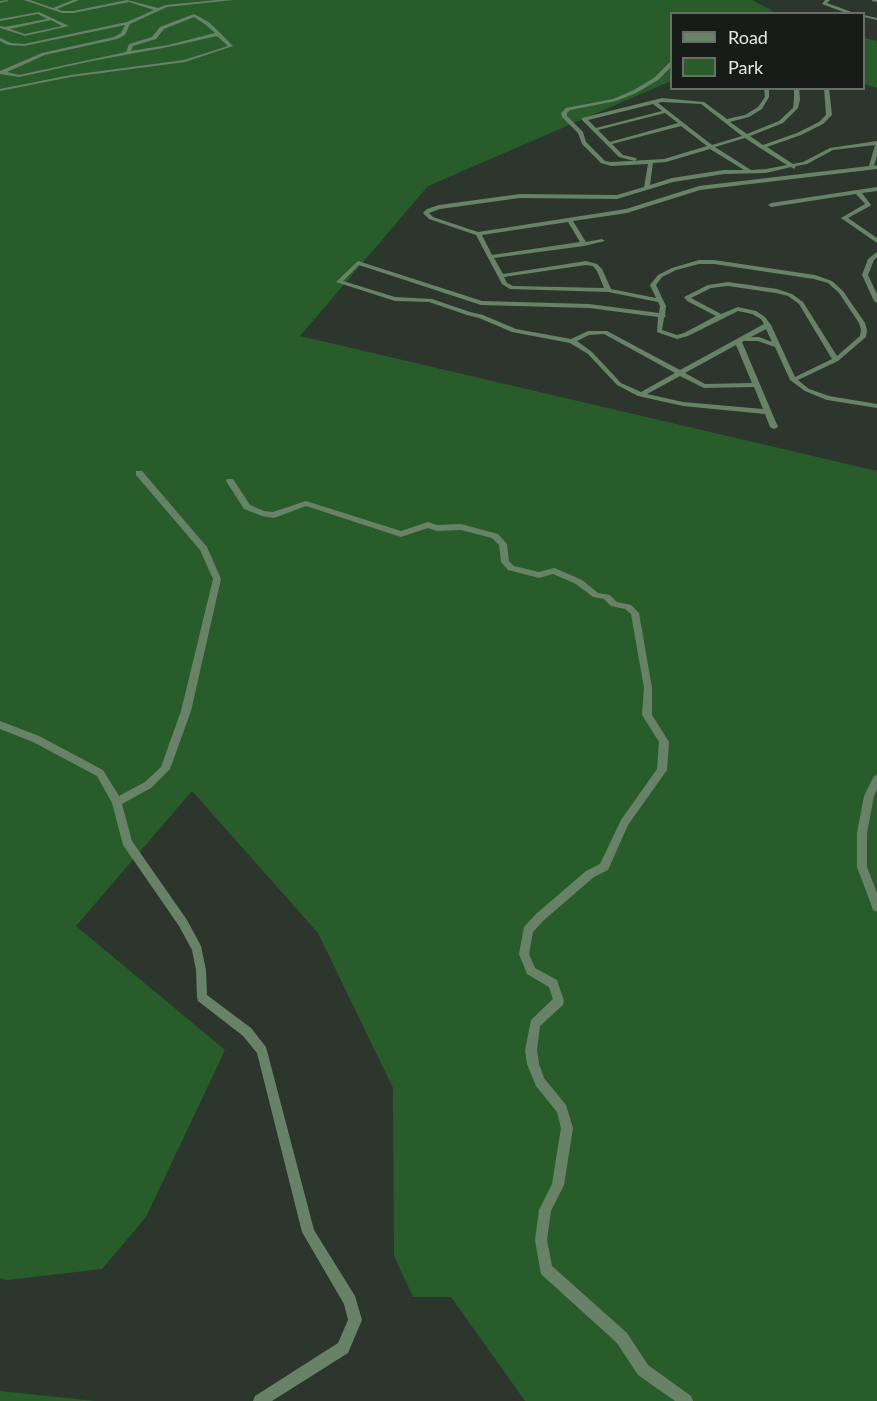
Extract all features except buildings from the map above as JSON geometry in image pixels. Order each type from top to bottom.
[{"type":"street","points":[[0,2],[6,0]]},
{"type":"street","points":[[26,0],[53,9],[73,12],[129,1],[157,9]]},
{"type":"street","points":[[53,9],[77,0]]},
{"type":"street","points":[[0,39],[10,44],[24,45],[128,23],[157,9],[189,2],[231,0]]},
{"type":"street","points":[[828,0],[824,3],[849,12]]},
{"type":"street","points":[[0,20],[34,13],[67,26],[25,35],[0,27]]},
{"type":"street","points":[[0,90],[71,76],[162,65],[231,46],[194,15],[162,28],[154,38],[130,45],[128,53]]},
{"type":"street","points":[[7,28],[52,19]]},
{"type":"street","points":[[0,73],[44,54],[115,38],[123,34],[128,23]]},
{"type":"street","points":[[0,73],[29,75],[218,34]]},
{"type":"street","points":[[670,65],[656,79],[634,92],[614,100],[568,109],[564,113],[567,120],[580,132],[584,143],[603,162],[611,164],[664,161],[774,126],[791,114],[797,99],[796,90]]},
{"type":"street","points":[[727,121],[747,116],[760,108],[767,97],[766,90]]},
{"type":"street","points":[[762,147],[799,134],[820,123],[829,115],[826,90]]},
{"type":"street","points":[[651,161],[627,159],[584,119],[662,100],[702,103],[762,147],[810,177]]},
{"type":"street","points":[[654,102],[710,146],[750,171]]},
{"type":"street","points":[[597,129],[665,112]]},
{"type":"street","points":[[610,143],[682,124]]},
{"type":"street","points":[[877,145],[874,168],[699,188],[642,207],[570,221],[478,234],[431,218],[426,213],[439,207],[494,198],[616,197],[697,175],[766,171],[792,166],[805,163],[832,149],[877,145]]},
{"type":"street","points":[[646,188],[651,161]]},
{"type":"street","points":[[771,205],[877,189]]},
{"type":"street","points":[[858,192],[868,205],[844,218],[877,242]]},
{"type":"street","points":[[570,221],[584,244]]},
{"type":"street","points":[[478,234],[505,284],[520,290],[608,290],[661,301]]},
{"type":"street","points":[[491,257],[602,241]]},
{"type":"street","points":[[877,254],[871,260],[865,275],[877,301]]},
{"type":"street","points":[[793,381],[836,360],[863,337],[864,330],[842,292],[825,280],[714,262],[699,262],[685,265],[660,276],[653,285],[661,301],[663,316],[659,331],[677,337],[686,335],[731,311],[746,310],[759,314],[768,325],[793,381],[827,398],[877,406]]},
{"type":"street","points":[[663,316],[589,306],[481,303],[358,263],[339,282],[395,299],[430,300],[481,316],[514,331],[572,341],[590,352],[619,384],[640,395],[683,404],[768,412]]},
{"type":"street","points":[[501,276],[586,263],[595,265],[600,270],[608,290]]},
{"type":"street","points":[[721,316],[687,297],[710,286],[728,284],[790,295],[801,303],[836,360]]},
{"type":"street","points":[[481,303],[481,316]]},
{"type":"street","points":[[640,395],[768,325]]},
{"type":"street","points":[[572,341],[588,333],[605,332],[704,386],[756,385]]},
{"type":"street","points":[[741,340],[759,339],[777,346]]},
{"type":"street","points":[[741,340],[756,385],[774,427]]},
{"type":"street","points":[[117,802],[148,784],[165,769],[186,711],[217,579],[204,549],[139,473]]},
{"type":"street","points":[[230,481],[247,507],[262,513],[274,515],[306,503],[401,534],[428,525],[437,528],[461,527],[495,536],[502,544],[505,562],[511,568],[539,575],[554,572],[579,582],[596,595],[607,597],[614,604],[628,607],[635,613],[648,688],[647,715],[664,742],[662,770],[624,823],[604,867],[590,874],[528,930],[524,954],[531,971],[553,984],[559,1001],[535,1024],[531,1050],[540,1082],[562,1109],[567,1128],[558,1185],[545,1210],[541,1240],[546,1269],[622,1338],[643,1370],[686,1401]]},
{"type":"street","points":[[0,725],[36,739],[100,773],[117,802],[128,842],[183,923],[197,949],[202,996],[247,1032],[262,1051],[308,1232],[350,1301],[355,1320],[343,1348],[260,1401]]},
{"type":"street","points":[[877,779],[869,796],[862,833],[862,867],[877,907]]},
{"type":"green space","points":[[0,0],[752,0],[774,12],[670,12],[670,81],[428,186],[300,336],[877,471],[877,1401],[525,1401],[451,1297],[413,1297],[394,1256],[393,1088],[318,933],[192,791],[76,926],[225,1050],[146,1217],[102,1269],[7,1280],[0,1278]]},
{"type":"green space","points":[[865,38],[877,41],[877,88],[865,84]]},
{"type":"green space","points":[[0,1391],[95,1401],[0,1401]]}]
